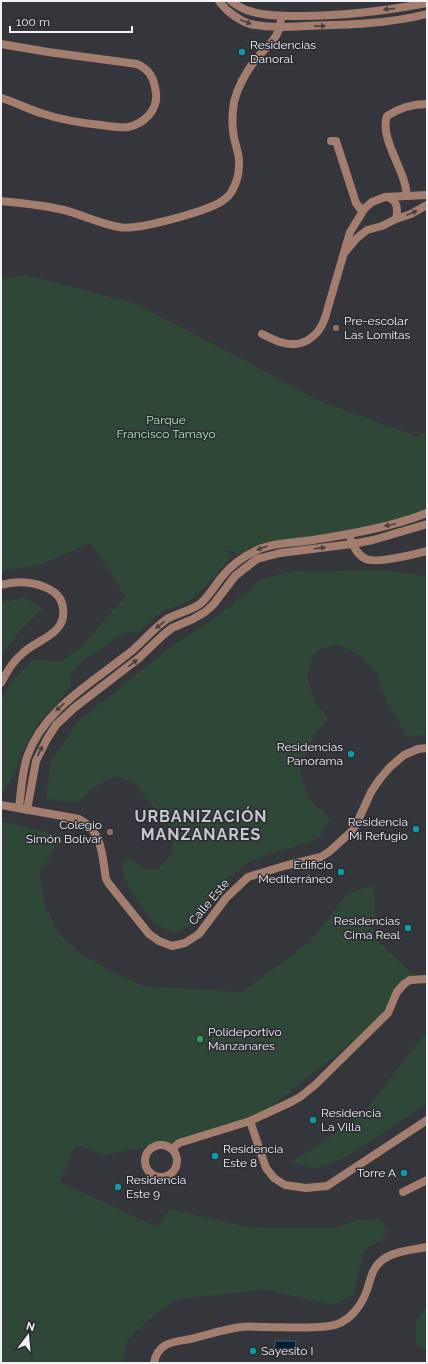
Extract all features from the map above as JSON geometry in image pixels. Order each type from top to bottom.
[{"type":"street","points":[[219,1],[232,15],[242,20],[260,25],[281,27],[386,21],[427,14]]},
{"type":"street","points":[[231,1],[244,9],[253,12],[281,16],[324,16],[399,8],[427,3]]},
{"type":"street","points":[[1,201],[63,210],[120,228],[175,218],[223,201],[232,192],[239,166],[239,154],[234,138],[234,101],[240,83],[257,58],[274,39],[281,27],[281,16]]},
{"type":"street","points":[[1,44],[137,64],[145,68],[150,73],[156,96],[155,104],[151,113],[146,119],[127,127],[116,127],[60,119],[42,114],[13,101],[1,98]]},
{"type":"street","points":[[407,196],[405,182],[386,133],[385,121],[387,116],[402,108],[414,104],[427,104]]},
{"type":"street","points":[[331,141],[336,141],[356,203],[362,211],[360,224],[367,230]]},
{"type":"street","points":[[262,334],[279,342],[292,344],[307,340],[315,335],[322,327],[350,232],[362,211],[372,202],[381,198],[427,195]]},
{"type":"street","points":[[388,197],[394,200],[396,204],[396,219]]},
{"type":"street","points":[[343,255],[356,239],[367,230],[382,226],[427,206]]},
{"type":"street","points":[[19,808],[27,758],[38,734],[49,718],[68,700],[133,650],[168,619],[200,604],[229,569],[254,551],[277,544],[349,534],[395,524],[427,513]]},
{"type":"street","points":[[27,810],[34,770],[39,754],[51,731],[59,722],[74,708],[139,658],[168,631],[205,612],[213,605],[235,576],[257,559],[280,553],[352,544],[400,533],[427,524]]},
{"type":"street","points":[[349,534],[352,544],[360,555],[367,560],[376,560],[427,551]]},
{"type":"street","points":[[1,585],[21,582],[42,586],[58,595],[64,609],[60,626],[55,633],[24,652],[8,669],[1,683]]},
{"type":"street","name":"Calle Este","points":[[1,805],[80,819],[91,827],[98,837],[106,879],[109,884],[149,934],[165,944],[172,946],[185,944],[199,934],[226,898],[248,877],[320,857],[330,851],[354,829],[371,792],[390,767],[404,755],[418,749],[427,748]]},
{"type":"street","points":[[22,787],[25,791],[31,789]]},
{"type":"street","points":[[172,1149],[179,1143],[250,1121],[291,1102],[309,1090],[388,1014],[396,992],[404,984],[410,980],[427,979]]},
{"type":"street","points":[[250,1121],[266,1168],[274,1178],[285,1185],[306,1188],[327,1186],[427,1120]]},
{"type":"street","points":[[403,1192],[427,1180]]},
{"type":"street","points":[[154,1363],[156,1355],[164,1346],[174,1342],[241,1327],[313,1328],[339,1324],[346,1320],[356,1310],[364,1296],[372,1273],[382,1260],[390,1255],[427,1247]]},
{"type":"green space","name":"Parque Francisco Tamayo","points":[[26,275],[134,303],[317,400],[416,436],[427,432],[427,514],[386,527],[253,548],[240,554],[221,549],[232,555],[208,584],[188,602],[162,611],[139,632],[123,633],[81,662],[70,676],[70,688],[36,726],[21,755],[15,773],[3,793],[1,792],[1,699],[9,685],[32,660],[62,661],[80,648],[126,597],[91,543],[39,565],[1,571],[1,279]]},
{"type":"green space","points":[[385,570],[427,576],[427,735],[407,737],[385,699],[378,675],[359,655],[340,645],[322,648],[313,656],[307,676],[314,701],[328,718],[314,735],[302,763],[300,772],[309,799],[330,819],[319,838],[249,862],[228,878],[204,905],[189,926],[177,932],[165,929],[152,921],[125,880],[122,864],[128,857],[145,869],[158,869],[172,852],[173,838],[167,822],[144,796],[136,784],[117,776],[96,786],[79,803],[46,799],[51,761],[77,723],[166,650],[218,616],[262,579],[293,571]]},
{"type":"green space","points":[[25,597],[42,609],[19,632],[1,655],[1,603]]},
{"type":"green space","points":[[1,821],[62,836],[39,874],[46,907],[59,934],[81,954],[112,972],[143,986],[242,992],[311,941],[347,894],[373,885],[376,921],[372,936],[415,976],[397,992],[388,1013],[260,1116],[173,1142],[103,1155],[82,1146],[74,1148],[60,1182],[157,1227],[170,1209],[243,1226],[272,1228],[333,1228],[359,1220],[382,1218],[387,1235],[364,1251],[353,1295],[333,1305],[267,1290],[178,1299],[154,1315],[127,1340],[123,1363],[1,1363]]},
{"type":"green space","points":[[423,1036],[427,1037],[427,1103],[387,1131],[343,1158],[317,1169],[291,1163],[363,1114]]},
{"type":"green space","points":[[427,1305],[427,1351],[416,1344],[416,1321]]},
{"type":"water","points":[[275,1341],[296,1341],[295,1349],[275,1349]]},
{"type":"place","name":"Residencias Danoral","points":[[242,52]]},
{"type":"place","name":"Pre-escolar Las Lomitas","points":[[336,328]]},
{"type":"place","name":"Residencias Panorama","points":[[351,754]]},
{"type":"place","name":"Residencia Mi Refugio","points":[[416,829]]},
{"type":"place","name":"Colegio Simón Bolívar","points":[[110,832]]},
{"type":"place","name":"Edificio Mediterráneo","points":[[341,872]]},
{"type":"place","name":"Residencias Cima Real","points":[[408,928]]},
{"type":"place","name":"Polideportivo Manzanares","points":[[200,1039]]},
{"type":"place","name":"Residencia La Villa","points":[[313,1120]]},
{"type":"place","name":"Residencia Este 8","points":[[215,1156]]},
{"type":"place","name":"Torre A","points":[[404,1173]]},
{"type":"place","name":"Residencia Este 9","points":[[118,1187]]},
{"type":"place","name":"Sayesito I","points":[[253,1351]]},
{"type":"district","name":"URBANIZACIÓN MANZANARES","points":[[201,825]]}]
